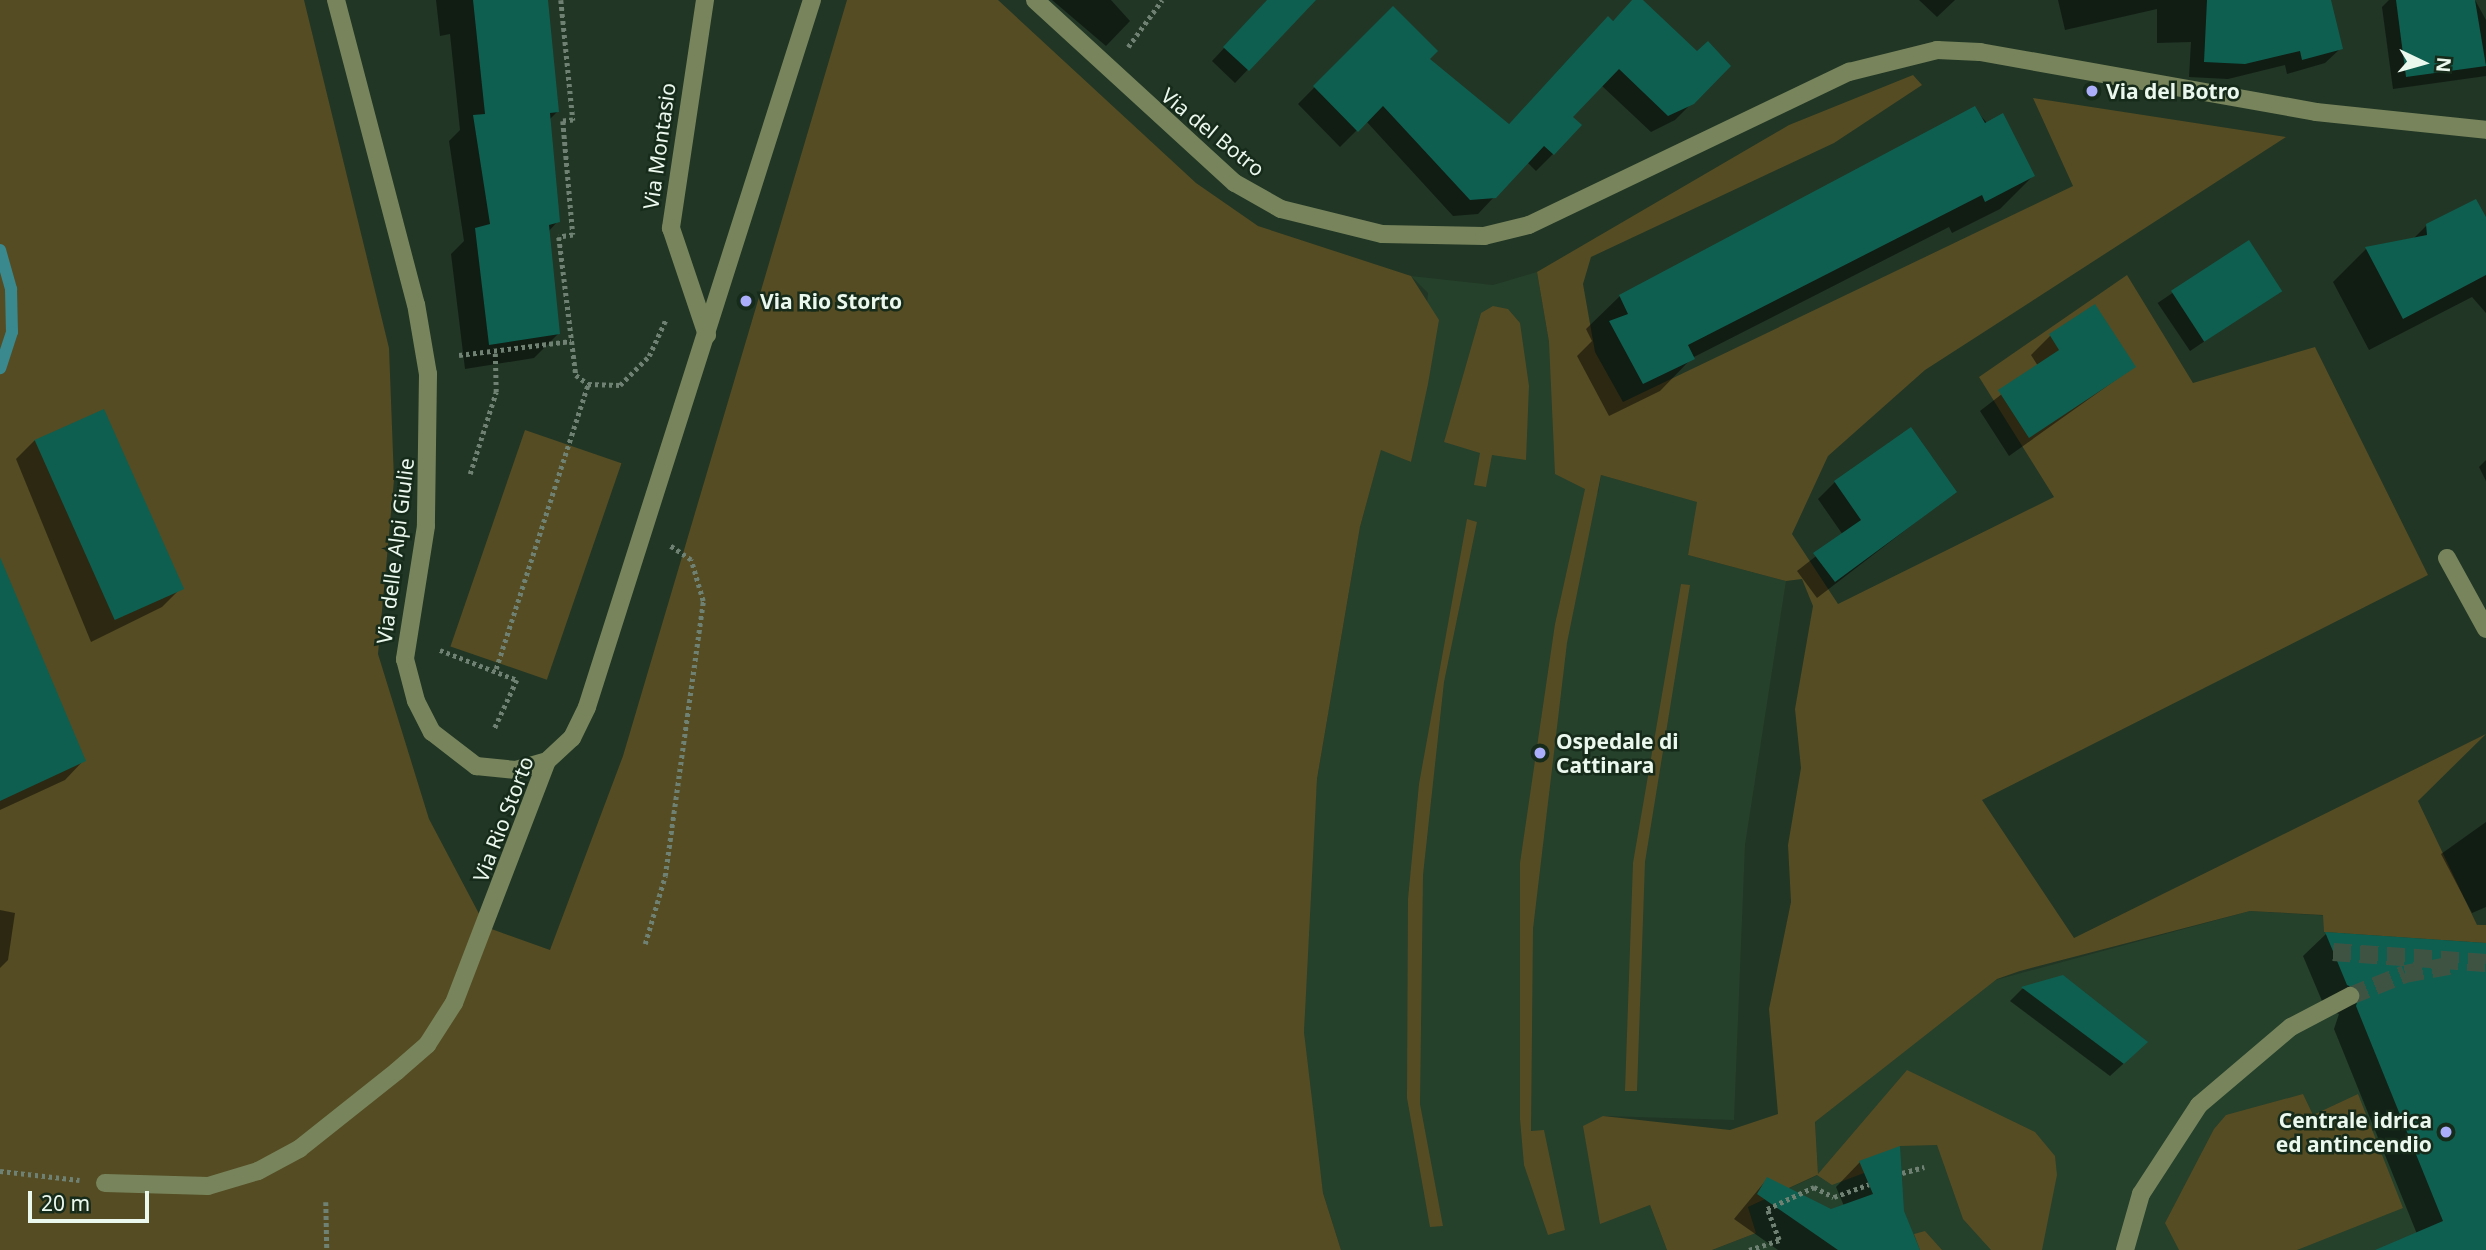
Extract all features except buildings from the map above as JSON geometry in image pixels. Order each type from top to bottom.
[{"type":"street","name":"Via delle Alpi Giulie","points":[[336,0],[416,304],[428,374],[426,526],[405,659],[416,701],[432,732],[476,766],[516,770],[547,761]]},
{"type":"street","name":"Via Montasio","points":[[705,0],[671,228],[707,335]]},
{"type":"street","name":"Via Rio Storto","points":[[105,1183],[208,1186],[258,1171],[299,1149],[426,1045],[476,952],[547,761],[572,738],[587,707],[646,537],[812,0]]},
{"type":"street","name":"Via del Botro","points":[[1035,0],[1110,73],[1235,183],[1281,209],[1329,226],[1436,238],[1529,225],[1849,72],[1937,50],[1980,52],[2316,112],[2486,130]]},
{"type":"street","points":[[2447,558],[2486,629]]},
{"type":"street","points":[[2124,1250],[2141,1194],[2199,1105],[2291,1027],[2350,996]]},
{"type":"path","points":[[561,0],[573,120],[563,121],[573,235],[559,237],[576,375],[588,384],[620,385],[632,377],[666,319]]},
{"type":"path","points":[[1110,73],[1162,0]]},
{"type":"path","points":[[459,355],[570,341]]},
{"type":"path","points":[[470,474],[496,392],[495,350]]},
{"type":"path","points":[[496,669],[588,384]]},
{"type":"path","points":[[645,944],[665,876],[703,601],[691,560],[646,537]]},
{"type":"path","points":[[440,650],[496,669],[517,680],[494,730]]},
{"type":"path","points":[[1902,1173],[1924,1167]]},
{"type":"path","points":[[0,1171],[105,1183]]},
{"type":"path","points":[[1749,1250],[1779,1240],[1767,1209],[1814,1187],[1834,1197],[1869,1184]]},
{"type":"path","points":[[326,1202],[327,1250]]},
{"type":"shaded area","points":[[0,0],[304,0],[389,348],[394,480],[378,654],[429,819],[486,927],[550,950],[623,756],[847,0],[998,0],[1196,183],[1258,226],[1411,276],[1439,320],[1428,384],[1411,462],[1381,450],[1360,527],[1317,779],[1304,1032],[1323,1193],[1341,1250],[0,1250]]},
{"type":"shaded area","points":[[1913,75],[1922,85],[1834,143],[1591,257],[1583,284],[1595,352],[1623,402],[2073,186],[2033,98],[2286,137],[1925,370],[1828,456],[1792,534],[1838,604],[2054,497],[1979,377],[2127,275],[2193,383],[2315,347],[2428,575],[1982,800],[2074,938],[2486,734],[2418,801],[2477,925],[2486,925],[2486,943],[2324,932],[2323,915],[2250,911],[2020,971],[1997,979],[1815,1122],[1818,1174],[1907,1070],[2035,1132],[2055,1156],[2057,1175],[2042,1250],[1991,1250],[1963,1219],[1937,1145],[1900,1146],[1864,1173],[1832,1185],[1817,1175],[1748,1207],[1756,1233],[1712,1250],[1667,1250],[1650,1205],[1600,1224],[1583,1126],[1603,1116],[1730,1130],[1778,1114],[1769,1009],[1791,902],[1788,845],[1801,768],[1795,709],[1813,606],[1802,579],[1786,581],[1688,555],[1697,502],[1601,475],[1567,643],[1533,929],[1531,1131],[1544,1130],[1565,1230],[1548,1235],[1524,1165],[1520,1119],[1520,863],[1555,624],[1585,489],[1555,474],[1549,342],[1537,272],[1789,125]]},
{"type":"shaded area","name":"Ospedale di Cattinara","points":[[1537,272],[1549,342],[1598,493],[1601,475],[1698,502],[1688,555],[1786,581],[1745,845],[1734,1120],[1603,1116],[1600,1223],[1650,1205],[1667,1250],[1341,1250],[1323,1193],[1311,1107],[1304,1032],[1306,936],[1317,779],[1360,527],[1381,449],[1411,462],[1428,293],[1411,276],[1493,285]]},
{"type":"shaded area","points":[[1493,306],[1508,309],[1520,323],[1529,386],[1526,460],[1492,455],[1486,487],[1474,485],[1480,453],[1444,442],[1481,313]]},
{"type":"shaded area","points":[[525,430],[621,463],[547,680],[450,647]]},
{"type":"shaded area","points":[[1467,519],[1477,522],[1444,682],[1423,875],[1420,1104],[1443,1226],[1430,1227],[1407,1098],[1408,899],[1419,784]]},
{"type":"shaded area","points":[[1681,584],[1690,585],[1645,862],[1637,1091],[1625,1091],[1633,863]]},
{"type":"shaded area","points":[[2250,911],[2486,925],[2486,1250],[1712,1250],[1756,1233],[1748,1207],[1818,1175],[1815,1122],[1992,981]]},
{"type":"shaded area","points":[[2303,1094],[2313,1115],[2358,1094],[2403,1208],[2297,1250],[2179,1250],[2165,1223],[2214,1129],[2226,1115]]},
{"type":"shaded area","points":[[1925,1231],[1942,1250],[1920,1250],[1914,1234]]},
{"type":"waterway","points":[[0,250],[11,289],[12,332],[0,368]]},
{"type":"tunnel","points":[[2333,952],[2486,963]]},
{"type":"tunnel","points":[[2350,996],[2405,974],[2454,965]]},
{"type":"place","name":"Via del Botro","points":[[2092,91]]},
{"type":"place","name":"Via Rio Storto","points":[[746,301]]},
{"type":"place","name":"Ospedale di Cattinara","points":[[1540,753]]},
{"type":"place","name":"Centrale idrica ed antincendio","points":[[2446,1132]]}]
